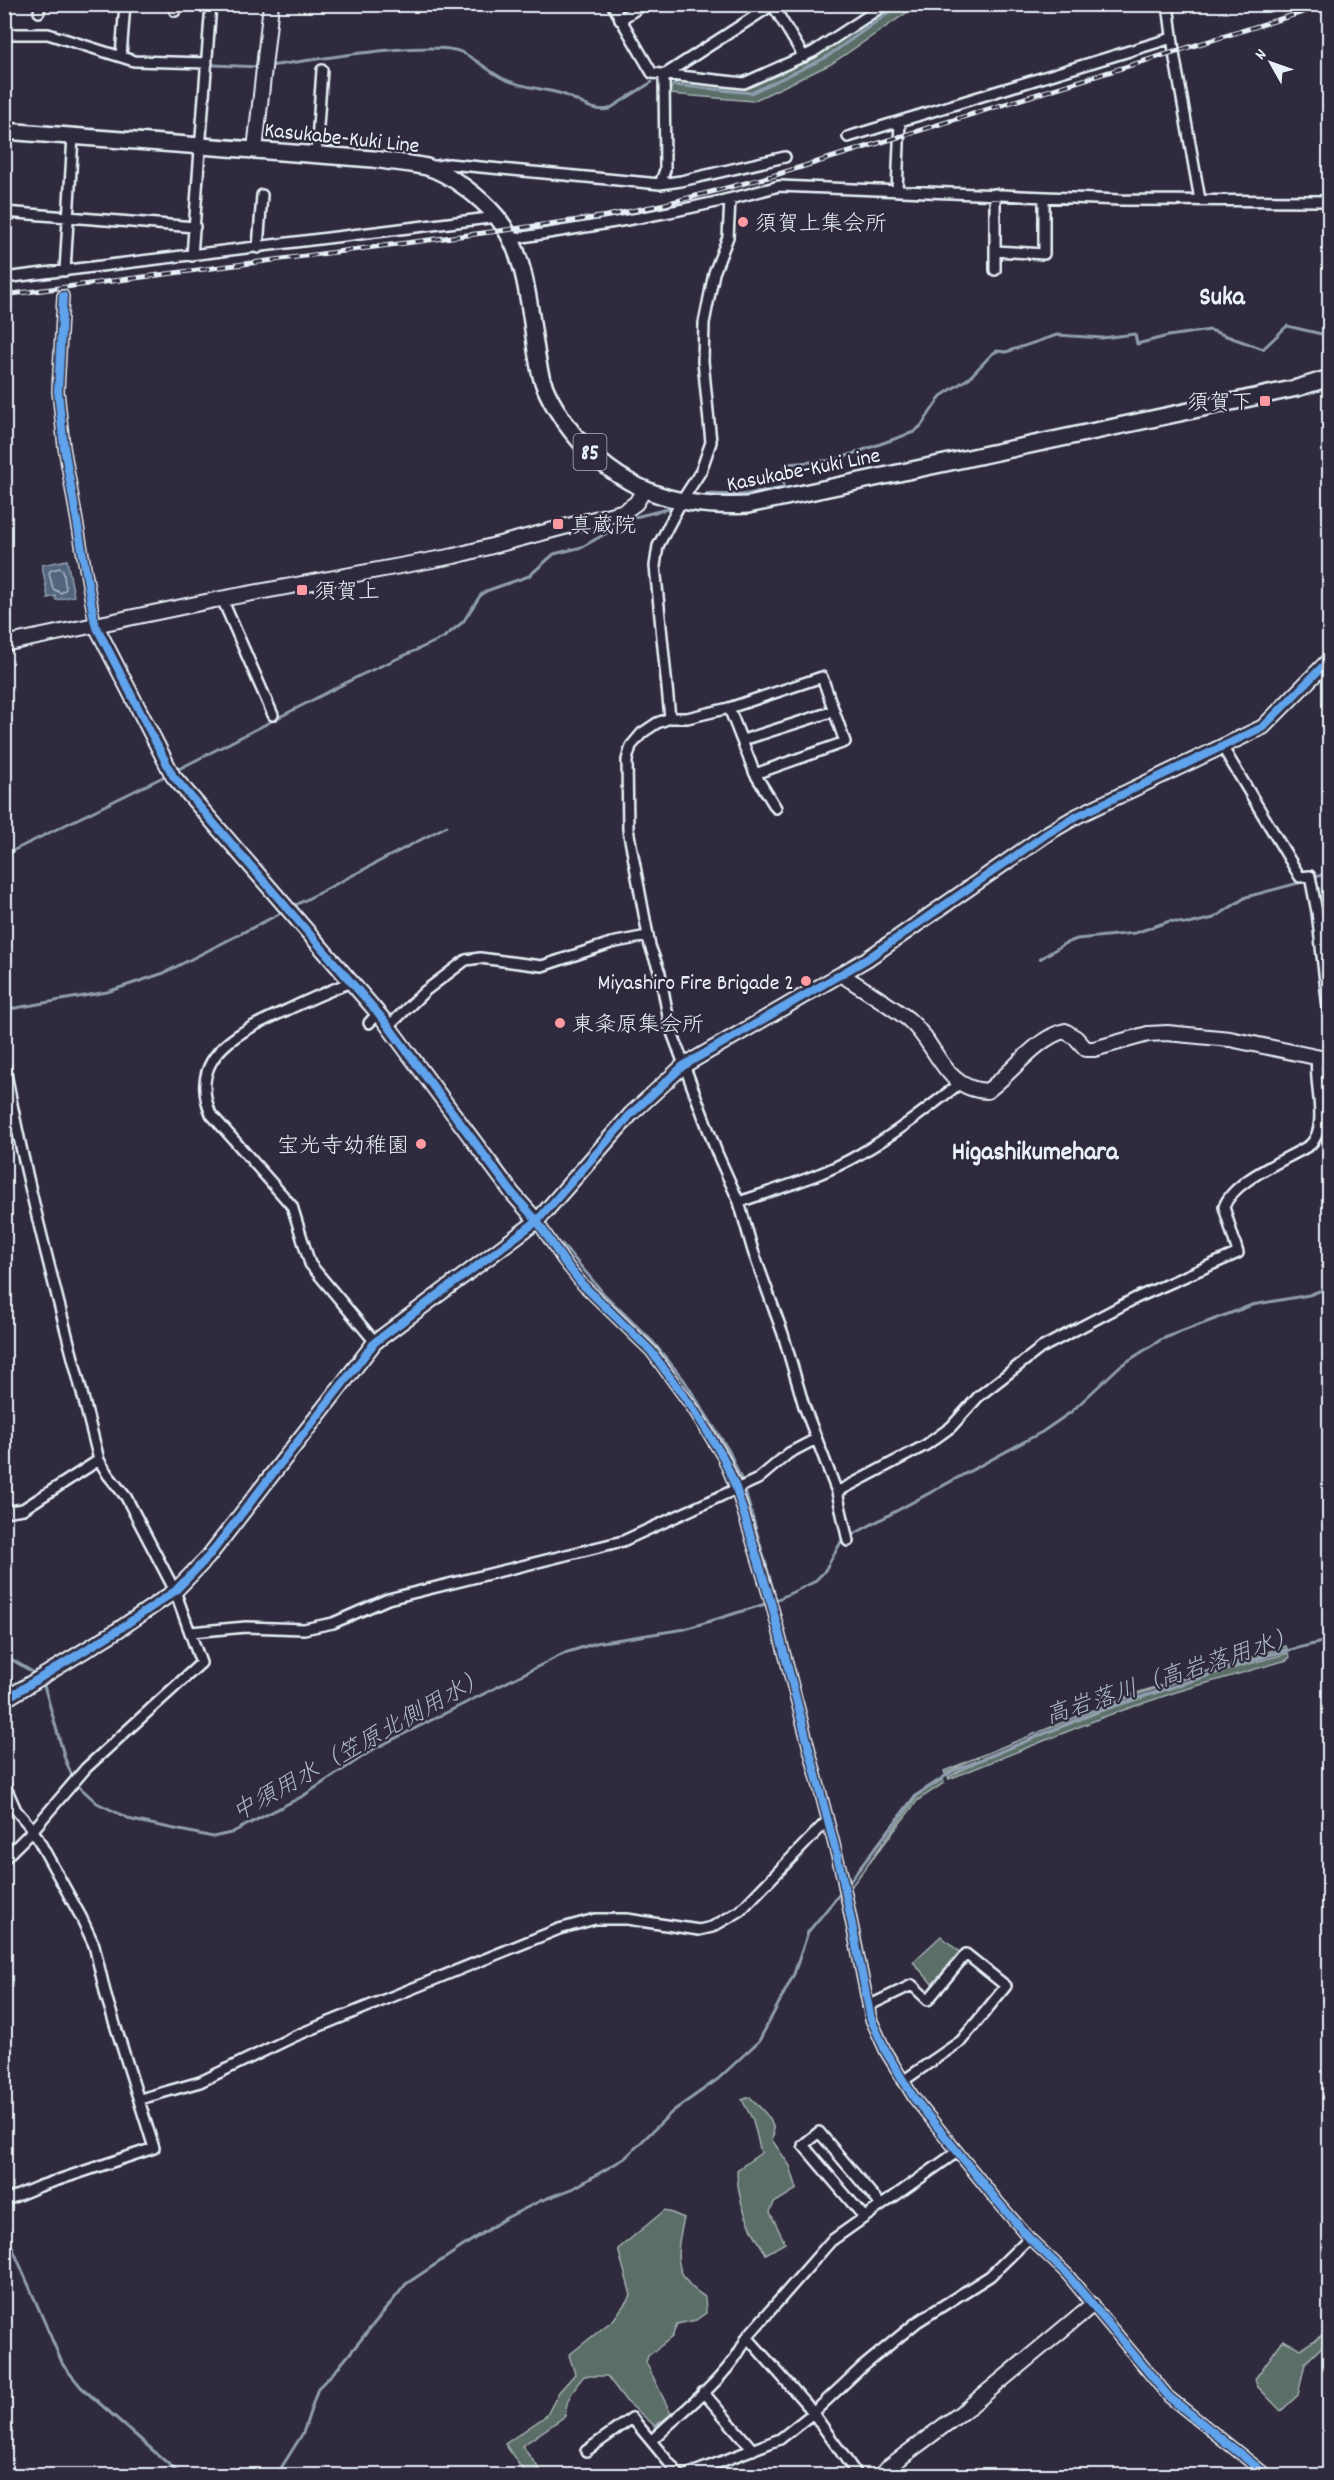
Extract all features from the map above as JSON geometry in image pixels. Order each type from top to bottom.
[{"type":"main road","name":"Kasukabe-Kuki Line","points":[[4,131],[373,159],[428,167],[462,185],[479,198],[497,217],[510,239],[521,267],[541,375],[564,422],[599,461],[644,490],[681,502],[716,507],[748,505],[1297,388],[1329,378]]},
{"type":"street","points":[[121,57],[126,4]]},
{"type":"street","points":[[192,256],[211,4]]},
{"type":"street","points":[[255,150],[271,4]]},
{"type":"street","points":[[612,4],[652,73],[744,83],[804,57],[886,4]]},
{"type":"street","points":[[620,20],[644,4]]},
{"type":"street","points":[[1168,4],[1200,200]]},
{"type":"street","points":[[664,75],[773,5],[804,57]]},
{"type":"street","points":[[4,34],[48,34],[134,61],[207,63]]},
{"type":"street","points":[[848,137],[1172,38]]},
{"type":"street","points":[[316,155],[322,70]]},
{"type":"street","points":[[660,184],[665,170],[664,75]]},
{"type":"street","points":[[897,191],[900,121]]},
{"type":"street","points":[[65,271],[73,136]]},
{"type":"street","points":[[428,167],[449,164],[660,184],[785,157]]},
{"type":"street","points":[[510,239],[618,223],[730,200],[779,186],[1044,197],[1329,201]]},
{"type":"street","points":[[995,194],[995,270]]},
{"type":"street","points":[[258,248],[262,195]]},
{"type":"street","points":[[995,251],[1044,254],[1044,197]]},
{"type":"street","points":[[670,718],[654,566],[658,546],[708,458],[711,442],[703,361],[704,323],[714,273],[728,237],[730,200]]},
{"type":"street","points":[[4,212],[195,227]]},
{"type":"street","points":[[4,278],[497,217]]},
{"type":"street","points":[[63,296],[58,391],[64,447],[95,624],[173,777],[351,982],[374,1018],[389,1026],[513,1194],[537,1221],[562,1260],[582,1284],[656,1359],[694,1410],[723,1457],[736,1488],[772,1606],[842,1875],[871,2019],[886,2052],[914,2098],[957,2152],[1029,2238],[1066,2273],[1169,2397],[1268,2475]]},
{"type":"street","points":[[4,645],[95,624],[454,556],[625,511],[636,503],[644,490]]},
{"type":"street","points":[[222,599],[273,715]]},
{"type":"street","points":[[4,1700],[118,1630],[175,1591],[208,1557],[375,1342],[537,1221],[631,1114],[683,1066],[842,975],[974,887],[1048,833],[1077,816],[1263,727],[1329,659]]},
{"type":"street","points":[[754,774],[845,742],[822,677],[729,708],[687,718],[670,718],[642,733],[631,746],[627,760],[628,829],[648,936],[660,973],[670,1027],[683,1066],[739,1202],[753,1251],[783,1334],[816,1439],[837,1492],[848,1541]]},
{"type":"street","points":[[729,708],[754,774],[776,808]]},
{"type":"street","points":[[743,740],[834,711]]},
{"type":"street","points":[[1223,748],[1300,877],[1310,876],[1329,1025]]},
{"type":"street","points":[[389,1026],[425,991],[466,960],[480,958],[542,966],[612,943],[648,936]]},
{"type":"street","points":[[837,1492],[926,1445],[951,1427],[979,1396],[1041,1348],[1136,1298],[1238,1253],[1224,1207],[1226,1201],[1252,1178],[1310,1145],[1316,1139],[1320,1125],[1323,1058],[1230,1039],[1167,1033],[1148,1034],[1094,1049],[1086,1049],[1065,1031],[1054,1033],[987,1091],[968,1088],[958,1084],[909,1021],[842,975]]},
{"type":"street","points":[[351,982],[239,1032],[215,1057],[207,1070],[205,1100],[211,1114],[292,1206],[310,1264],[375,1342]]},
{"type":"street","points":[[4,1062],[16,1129],[39,1230],[99,1460],[126,1497],[175,1591],[201,1664],[86,1768],[33,1830],[4,1859]]},
{"type":"street","points":[[739,1202],[808,1178],[859,1155],[918,1116],[958,1084]]},
{"type":"street","points":[[191,1632],[246,1627],[304,1629],[333,1623],[388,1599],[623,1541],[765,1475],[789,1453],[816,1439]]},
{"type":"street","points":[[4,1512],[23,1509],[99,1460]]},
{"type":"street","points":[[4,1783],[16,1809],[33,1830],[94,1945],[106,1996],[154,2148],[40,2186],[4,2201]]},
{"type":"street","points":[[140,2099],[200,2082],[295,2036],[559,1929],[595,1919],[627,1919],[699,1930],[712,1927],[740,1911],[828,1820]]},
{"type":"street","points":[[868,2006],[912,1985],[928,2000],[966,1954],[1006,1986],[961,2041],[903,2081]]},
{"type":"street","points":[[864,2217],[803,2145],[819,2132],[880,2205]]},
{"type":"street","points":[[652,2440],[738,2357],[747,2337],[831,2241],[957,2152]]},
{"type":"street","points":[[586,2451],[632,2418],[682,2475],[780,2439],[917,2322],[990,2276],[1029,2238]]},
{"type":"street","points":[[881,2475],[887,2468],[969,2407],[1092,2305]]},
{"type":"street","points":[[747,2337],[813,2413],[858,2475]]},
{"type":"street","points":[[703,2392],[753,2450]]},
{"type":"green space","points":[[890,5],[918,5],[831,64],[753,101],[670,94],[671,88],[679,79],[745,86],[815,56]]},
{"type":"green space","points":[[1286,1646],[1287,1649],[1209,1671],[1103,1706],[1130,1695]]},
{"type":"green space","points":[[1288,1653],[1290,1657],[1287,1660],[1176,1692],[1106,1716],[949,1779],[948,1777],[975,1763],[1099,1712],[1224,1671]]},
{"type":"green space","points":[[967,1762],[945,1774],[944,1771]]},
{"type":"green space","points":[[943,1779],[944,1783],[918,1800],[850,1888],[918,1795]]},
{"type":"green space","points":[[941,1936],[963,1955],[936,1988],[913,1962]]},
{"type":"green space","points":[[750,2097],[771,2122],[774,2134],[772,2140],[790,2166],[797,2189],[774,2203],[770,2212],[785,2243],[766,2254],[745,2214],[739,2193],[737,2170],[761,2153],[753,2120],[742,2100]]},
{"type":"green space","points":[[665,2210],[684,2218],[678,2252],[681,2272],[686,2281],[705,2297],[706,2313],[696,2320],[677,2324],[672,2337],[648,2356],[646,2362],[671,2414],[655,2426],[626,2401],[607,2376],[584,2376],[571,2394],[565,2416],[522,2446],[544,2475],[526,2475],[505,2444],[547,2415],[559,2392],[575,2374],[569,2355],[614,2319],[631,2295],[618,2249]]},
{"type":"green space","points":[[1324,2334],[1327,2342],[1305,2363],[1298,2395],[1281,2411],[1257,2386],[1255,2379],[1283,2340],[1301,2349]]},
{"type":"water","points":[[67,560],[74,596],[56,600],[55,596],[48,598],[42,565]]},
{"type":"waterway","points":[[673,85],[751,93],[825,58],[901,4]]},
{"type":"waterway","points":[[269,66],[398,49],[446,49],[467,55],[511,82],[562,94],[602,110],[609,109],[652,82]]},
{"type":"waterway","points":[[214,65],[260,67]]},
{"type":"waterway","points":[[702,497],[708,494],[741,495],[783,488],[786,464],[835,460],[914,432],[921,426],[941,396],[969,378],[992,354],[997,351],[1006,352],[1057,335],[1102,338],[1135,334],[1137,344],[1168,336],[1210,330],[1263,349],[1287,326],[1330,336]]},
{"type":"waterway","points":[[175,771],[361,675],[443,638],[463,622],[480,596],[486,591],[529,576],[554,554],[582,547],[635,517],[676,507]]},
{"type":"waterway","points":[[4,855],[167,775]]},
{"type":"waterway","points":[[292,907],[447,826]]},
{"type":"waterway","points":[[1313,878],[1330,872]]},
{"type":"waterway","points":[[1040,959],[1077,939],[1135,933],[1170,921],[1189,924],[1214,918],[1246,897],[1306,881]]},
{"type":"waterway","points":[[4,1010],[107,992],[164,973],[283,912]]},
{"type":"waterway","points":[[562,1244],[604,1294],[652,1341],[684,1380],[729,1451],[741,1479]]},
{"type":"waterway","name":"中須用水（笠原北側用水）","points":[[852,1535],[1042,1432],[1071,1412],[1120,1366],[1162,1339],[1252,1305],[1309,1295],[1330,1287]]},
{"type":"waterway","points":[[745,1491],[776,1600],[814,1582],[824,1572],[841,1542]]},
{"type":"waterway","name":"中須用水（笠原北側用水）","points":[[43,1682],[65,1759],[75,1783],[97,1803],[132,1820],[213,1837],[231,1833],[303,1796],[374,1749],[565,1653],[596,1643],[685,1629],[765,1604]]},
{"type":"waterway","name":"高岩落川（高岩落用水）","points":[[847,1885],[915,1796],[953,1771],[1100,1710],[1270,1655],[1330,1640]]},
{"type":"waterway","name":"中須用水（笠原北側用水）","points":[[4,1655],[36,1674]]},
{"type":"waterway","name":"高岩落川（高岩落用水）","points":[[276,2476],[303,2433],[318,2388],[338,2368],[406,2284],[504,2219],[540,2201],[574,2188],[625,2158],[673,2111],[718,2079],[759,2041],[794,1974],[808,1932],[843,1890]]},
{"type":"waterway","points":[[4,2228],[63,2365],[81,2387],[182,2476]]},
{"type":"railway","points":[[4,295],[506,230],[607,216],[665,204],[772,176],[1329,4]]},
{"type":"cycle path","points":[[63,296],[58,391],[64,447],[95,624],[173,776],[383,1019],[513,1194],[537,1221],[582,1284],[651,1351],[694,1410],[723,1457],[736,1488],[772,1606],[842,1875],[871,2019],[886,2052],[914,2098],[998,2202],[1029,2238],[1066,2273],[1169,2397],[1268,2476]]},
{"type":"cycle path","points":[[4,1700],[118,1630],[175,1591],[208,1557],[375,1342],[537,1221],[631,1114],[683,1066],[867,959],[1048,833],[1077,816],[1263,727],[1330,659]]},
{"type":"place","name":"須賀上集会所","points":[[743,222]]},
{"type":"place","name":"須賀下","points":[[1265,401]]},
{"type":"place","name":"真蔵院","points":[[558,524]]},
{"type":"place","name":"須賀上","points":[[302,590]]},
{"type":"place","name":"Miyashiro Fire Brigade 2","points":[[806,981]]},
{"type":"place","name":"東粂原集会所","points":[[560,1023]]},
{"type":"place","name":"宝光寺幼稚園","points":[[421,1144]]},
{"type":"district","name":"Suka","points":[[1222,295]]},
{"type":"district","name":"Higashikumehara","points":[[1035,1150]]}]
